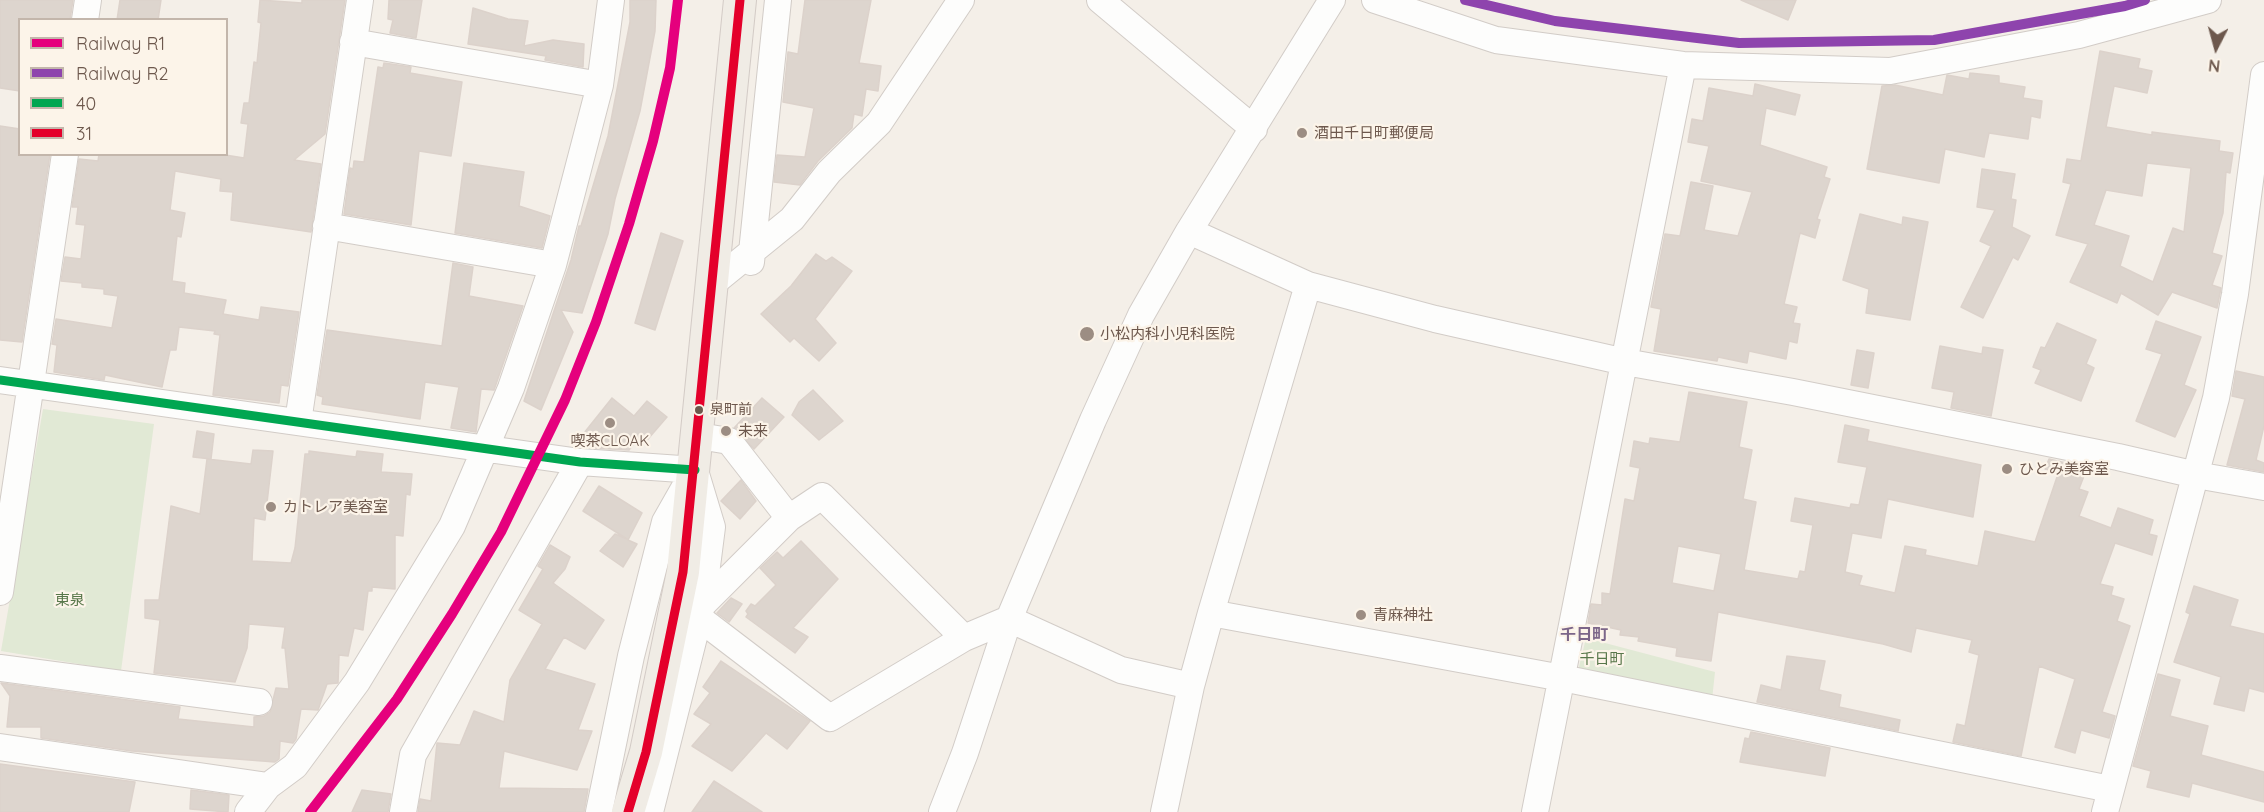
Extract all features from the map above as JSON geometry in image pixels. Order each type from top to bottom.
[{"type":"main road","points":[[628,812],[646,752],[683,572],[699,436],[725,134],[740,0]]},
{"type":"street","points":[[85,18],[87,0]]},
{"type":"street","points":[[298,422],[360,0]]},
{"type":"street","points":[[248,812],[268,786],[295,766],[363,673],[452,526],[483,448],[511,388],[553,266],[600,85],[611,0]]},
{"type":"street","points":[[751,263],[778,0]]},
{"type":"street","points":[[712,284],[751,263],[792,219],[829,172],[879,123],[961,0]]},
{"type":"street","points":[[1100,0],[1254,129]]},
{"type":"street","points":[[942,812],[965,753],[1009,619],[1093,420],[1137,325],[1189,231],[1332,0]]},
{"type":"street","points":[[1375,0],[1496,40],[1683,65],[1890,70],[2079,35],[2208,0]]},
{"type":"street","points":[[354,42],[600,85]]},
{"type":"street","points":[[1535,812],[1626,362],[1683,65]]},
{"type":"street","points":[[1211,613],[1562,678],[2108,801],[2216,398],[2235,294],[2261,119],[2264,75]]},
{"type":"street","points":[[0,592],[65,156]]},
{"type":"street","points":[[327,226],[553,266]]},
{"type":"street","points":[[1189,231],[1308,285],[1435,319],[1626,362],[1992,431],[2196,475],[2264,487]]},
{"type":"street","points":[[1164,812],[1191,686],[1308,285]]},
{"type":"street","points":[[0,380],[580,462],[695,470]]},
{"type":"street","points":[[699,436],[729,441],[789,518]]},
{"type":"street","points":[[403,812],[413,755],[580,462]]},
{"type":"street","points":[[650,812],[701,612],[712,527],[695,470]]},
{"type":"street","points":[[599,812],[631,656],[665,522],[695,470]]},
{"type":"street","points":[[701,612],[789,518],[822,496],[964,638]]},
{"type":"street","points":[[701,612],[830,718],[964,638],[1009,619],[1121,670],[1191,686]]},
{"type":"street","points":[[0,668],[259,702]]},
{"type":"street","points":[[0,747],[268,786]]},
{"type":"green space","name":"東泉","points":[[43,409],[154,424],[121,671],[1,651]]},
{"type":"green space","name":"千日町","points":[[1586,638],[1715,672],[1712,700],[1578,671]]},
{"type":"building","points":[[0,0],[73,0],[70,18],[18,18],[18,91],[0,88]]},
{"type":"building","points":[[120,0],[161,0],[158,18],[117,18]]},
{"type":"building","points":[[260,0],[302,3],[302,0],[345,0],[325,134],[294,160],[321,164],[311,232],[231,220],[233,192],[220,191],[221,179],[175,171],[170,210],[185,213],[181,237],[177,236],[172,281],[185,283],[184,293],[226,300],[223,314],[259,320],[261,307],[299,312],[288,386],[281,385],[279,403],[213,395],[220,335],[214,334],[215,331],[179,327],[176,350],[170,350],[162,387],[105,375],[104,380],[54,372],[57,345],[52,344],[56,319],[112,328],[118,296],[104,294],[104,289],[82,287],[82,283],[61,281],[65,257],[81,259],[85,225],[76,224],[78,207],[72,207],[79,159],[98,161],[99,156],[228,155],[244,158],[248,124],[241,123],[244,103],[249,103],[254,62],[257,63],[261,23],[258,22]]},
{"type":"building","points":[[389,0],[422,0],[416,38],[390,33],[393,20],[388,19]]},
{"type":"building","points":[[630,0],[656,0],[655,31],[640,111],[615,199],[608,234],[582,313],[561,310],[573,332],[541,410],[524,401],[571,260],[579,226],[581,226],[608,136],[630,22]]},
{"type":"building","points":[[805,0],[871,0],[859,63],[881,66],[878,91],[866,89],[862,116],[854,114],[852,128],[818,161],[800,185],[774,182],[777,155],[805,157],[814,108],[783,102],[788,52],[798,54]]},
{"type":"building","points":[[1741,0],[1796,0],[1788,20]]},
{"type":"building","points":[[473,8],[508,19],[528,21],[524,46],[553,40],[584,44],[583,67],[545,60],[546,56],[468,44]]},
{"type":"building","points":[[2100,51],[2140,59],[2138,68],[2152,71],[2147,93],[2114,86],[2106,127],[2152,135],[2152,132],[2220,141],[2219,151],[2233,153],[2230,173],[2226,172],[2223,213],[2212,253],[2222,256],[2212,285],[2221,288],[2217,308],[2172,292],[2158,315],[2121,293],[2117,303],[2070,282],[2088,244],[2056,235],[2071,184],[2063,182],[2067,159],[2081,161]],"holes":[[[2147,163],[2191,168],[2184,232],[2173,228],[2153,282],[2120,266],[2129,236],[2094,225],[2106,190],[2142,196]]]},
{"type":"building","points":[[384,63],[411,67],[410,73],[462,82],[451,156],[419,151],[411,225],[344,214],[350,168],[353,169],[354,161],[364,162],[378,67],[383,68]]},
{"type":"building","points":[[1970,73],[1999,76],[1999,83],[2025,87],[2023,98],[2042,101],[2040,118],[2031,116],[2028,139],[1989,133],[1984,157],[1945,149],[1939,183],[1867,169],[1882,86],[1895,85],[1943,95],[1947,75],[1969,79]]},
{"type":"building","points":[[1755,84],[1800,95],[1795,115],[1766,108],[1760,145],[1827,167],[1824,177],[1830,179],[1817,219],[1820,220],[1815,238],[1800,233],[1784,304],[1797,307],[1793,323],[1800,324],[1797,343],[1789,341],[1786,359],[1749,351],[1747,363],[1718,357],[1717,361],[1654,351],[1661,309],[1651,307],[1665,234],[1680,236],[1691,182],[1713,186],[1704,230],[1738,236],[1752,192],[1701,181],[1709,146],[1688,142],[1692,119],[1703,121],[1709,88],[1753,96]]},
{"type":"building","points":[[0,126],[18,129],[18,156],[50,156],[22,342],[0,340]]},
{"type":"building","points":[[464,163],[524,172],[519,206],[550,216],[542,248],[455,233]]},
{"type":"building","points":[[1982,169],[2015,174],[2011,199],[2016,200],[2012,227],[2030,236],[2018,260],[2013,257],[1983,318],[1961,307],[1991,246],[1980,241],[1995,210],[1977,207]]},
{"type":"building","points":[[1860,214],[1902,225],[1903,217],[1928,222],[1910,320],[1866,313],[1869,289],[1843,280]]},
{"type":"building","points":[[661,233],[683,241],[655,330],[635,323]]},
{"type":"building","points":[[816,254],[826,261],[832,257],[852,271],[815,319],[836,343],[819,361],[794,338],[790,342],[761,314],[791,286]]},
{"type":"building","points":[[453,263],[473,267],[469,296],[523,306],[494,390],[481,389],[476,432],[451,428],[459,387],[425,382],[420,419],[322,404],[323,397],[317,395],[327,330],[442,346]]},
{"type":"building","points":[[2156,321],[2201,337],[2184,385],[2196,390],[2175,437],[2136,421],[2162,354],[2146,349]]},
{"type":"building","points":[[2057,323],[2096,340],[2086,364],[2094,368],[2081,401],[2035,383],[2041,370],[2033,367],[2041,347],[2045,348]]},
{"type":"building","points":[[1940,346],[1982,354],[1983,347],[2003,350],[1991,416],[1951,408],[1954,392],[1932,388]]},
{"type":"building","points":[[1857,350],[1874,353],[1868,388],[1851,385]]},
{"type":"building","points":[[2236,371],[2264,377],[2264,426],[2256,460],[2264,463],[2264,472],[2227,465],[2245,399],[2232,396]]},
{"type":"building","points":[[813,390],[843,421],[819,440],[792,415],[799,402]]},
{"type":"building","points":[[1689,392],[1747,402],[1739,447],[1752,450],[1743,499],[1756,502],[1744,570],[1798,579],[1800,571],[1805,572],[1813,525],[1791,521],[1795,498],[1850,508],[1851,504],[1859,505],[1867,467],[1838,462],[1845,425],[1869,430],[1867,441],[1981,465],[1973,517],[1888,499],[1881,538],[1852,533],[1845,572],[1862,576],[1859,585],[1895,593],[1905,546],[1926,550],[1925,555],[1978,566],[1985,531],[2035,542],[2058,474],[2045,469],[2049,459],[2087,468],[2079,489],[2088,492],[2079,516],[2111,528],[2118,508],[2153,520],[2149,534],[2157,536],[2152,555],[2115,543],[2100,584],[2113,587],[2111,595],[2124,599],[2117,621],[2130,626],[2102,712],[2115,716],[2109,738],[2081,730],[2075,753],[2055,747],[2075,679],[2039,666],[2021,756],[1953,742],[1957,724],[1965,726],[1979,655],[1969,652],[1972,640],[1916,628],[1911,652],[1883,644],[1718,612],[1711,661],[1676,656],[1677,648],[1638,641],[1639,637],[1620,635],[1621,630],[1588,623],[1591,604],[1602,605],[1602,593],[1610,594],[1625,499],[1634,501],[1640,468],[1630,466],[1634,441],[1649,444],[1650,438],[1680,442]],"holes":[[[1678,546],[1721,554],[1714,591],[1672,583]]]},
{"type":"building","points":[[612,398],[634,416],[647,401],[667,417],[642,446],[636,441],[629,450],[594,448],[580,438]]},
{"type":"building","points":[[762,398],[784,417],[754,449],[734,428]]},
{"type":"building","points":[[197,431],[214,434],[211,459],[193,457]]},
{"type":"building","points":[[253,450],[273,451],[265,520],[254,518],[252,561],[291,563],[295,548],[305,454],[309,454],[309,451],[356,457],[357,451],[383,454],[381,472],[412,474],[410,495],[406,494],[403,536],[395,535],[395,589],[372,587],[372,591],[368,591],[363,630],[354,628],[348,656],[339,655],[338,683],[327,684],[318,710],[301,709],[296,739],[293,743],[280,741],[279,759],[275,762],[132,751],[41,738],[41,727],[7,727],[10,696],[1,683],[180,707],[178,719],[254,727],[254,717],[264,716],[270,712],[276,688],[289,689],[285,648],[282,648],[285,627],[249,624],[247,648],[235,682],[154,673],[160,620],[145,618],[145,600],[159,600],[171,506],[200,514],[207,459],[251,464]]},
{"type":"building","points":[[741,480],[756,501],[740,519],[721,501]]},
{"type":"building","points":[[599,486],[642,513],[628,540],[637,544],[623,567],[600,551],[615,534],[627,539],[583,511]]},
{"type":"building","points":[[801,541],[838,579],[793,628],[808,637],[795,653],[746,617],[748,614],[746,611],[751,604],[755,606],[776,585],[760,568],[777,552],[783,558]]},
{"type":"building","points":[[550,545],[570,557],[565,569],[553,583],[604,620],[585,649],[564,637],[545,669],[595,684],[578,730],[592,731],[577,770],[504,751],[499,788],[588,789],[584,812],[418,812],[420,799],[431,801],[437,743],[460,745],[474,711],[504,722],[510,680],[542,624],[519,610],[543,569],[538,566]]},
{"type":"building","points":[[2194,586],[2238,600],[2230,626],[2264,634],[2264,692],[2249,688],[2244,711],[2214,704],[2221,677],[2174,662],[2190,614],[2186,612]]},
{"type":"building","points":[[731,598],[742,604],[729,622],[717,613]]},
{"type":"building","points":[[1787,656],[1825,661],[1819,690],[1841,695],[1839,707],[1900,720],[1898,731],[1757,702],[1761,685],[1781,690]]},
{"type":"building","points":[[721,661],[810,721],[787,749],[766,733],[732,771],[692,746],[711,724],[694,714],[710,693],[703,687]]},
{"type":"building","points":[[2158,674],[2180,680],[2170,716],[2208,726],[2201,755],[2264,772],[2264,802],[2192,783],[2189,797],[2147,787],[2151,771],[2133,766]]},
{"type":"building","points":[[1751,732],[1830,748],[1825,776],[1740,762],[1745,738],[1749,739]]},
{"type":"building","points":[[0,764],[135,782],[129,812],[0,812]]},
{"type":"building","points":[[714,781],[762,812],[692,812]]},
{"type":"building","points":[[191,790],[229,795],[228,812],[190,809]]},
{"type":"building","points":[[362,790],[391,794],[388,812],[352,812]]},
{"type":"railway","points":[[1465,0],[1555,21],[1739,43],[1934,40],[2125,6],[2145,0]]},
{"type":"rail line","name":"R1","points":[[310,812],[397,699],[452,614],[501,532],[565,400],[596,322],[629,224],[653,141],[670,68],[678,0]]},
{"type":"rail line","name":"R2","points":[[1465,0],[1555,21],[1739,43],[1934,40],[2125,6],[2145,0]]},
{"type":"transit line","name":"31","points":[[628,812],[646,752],[683,572],[740,0]]},
{"type":"transit line","name":"40","points":[[0,380],[580,462],[695,470]]},
{"type":"place","name":"酒田千日町郵便局","points":[[1302,133]]},
{"type":"place","name":"小松内科小児科医院","points":[[1087,334]]},
{"type":"place","name":"泉町前","points":[[699,410]]},
{"type":"place","name":"喫茶CLOAK","points":[[610,423]]},
{"type":"place","name":"未来","points":[[726,431]]},
{"type":"place","name":"ひとみ美容室","points":[[2007,469]]},
{"type":"place","name":"カトレア美容室","points":[[271,507]]},
{"type":"place","name":"青麻神社","points":[[1361,615]]},
{"type":"district","name":"千日町","points":[[1584,635]]}]
